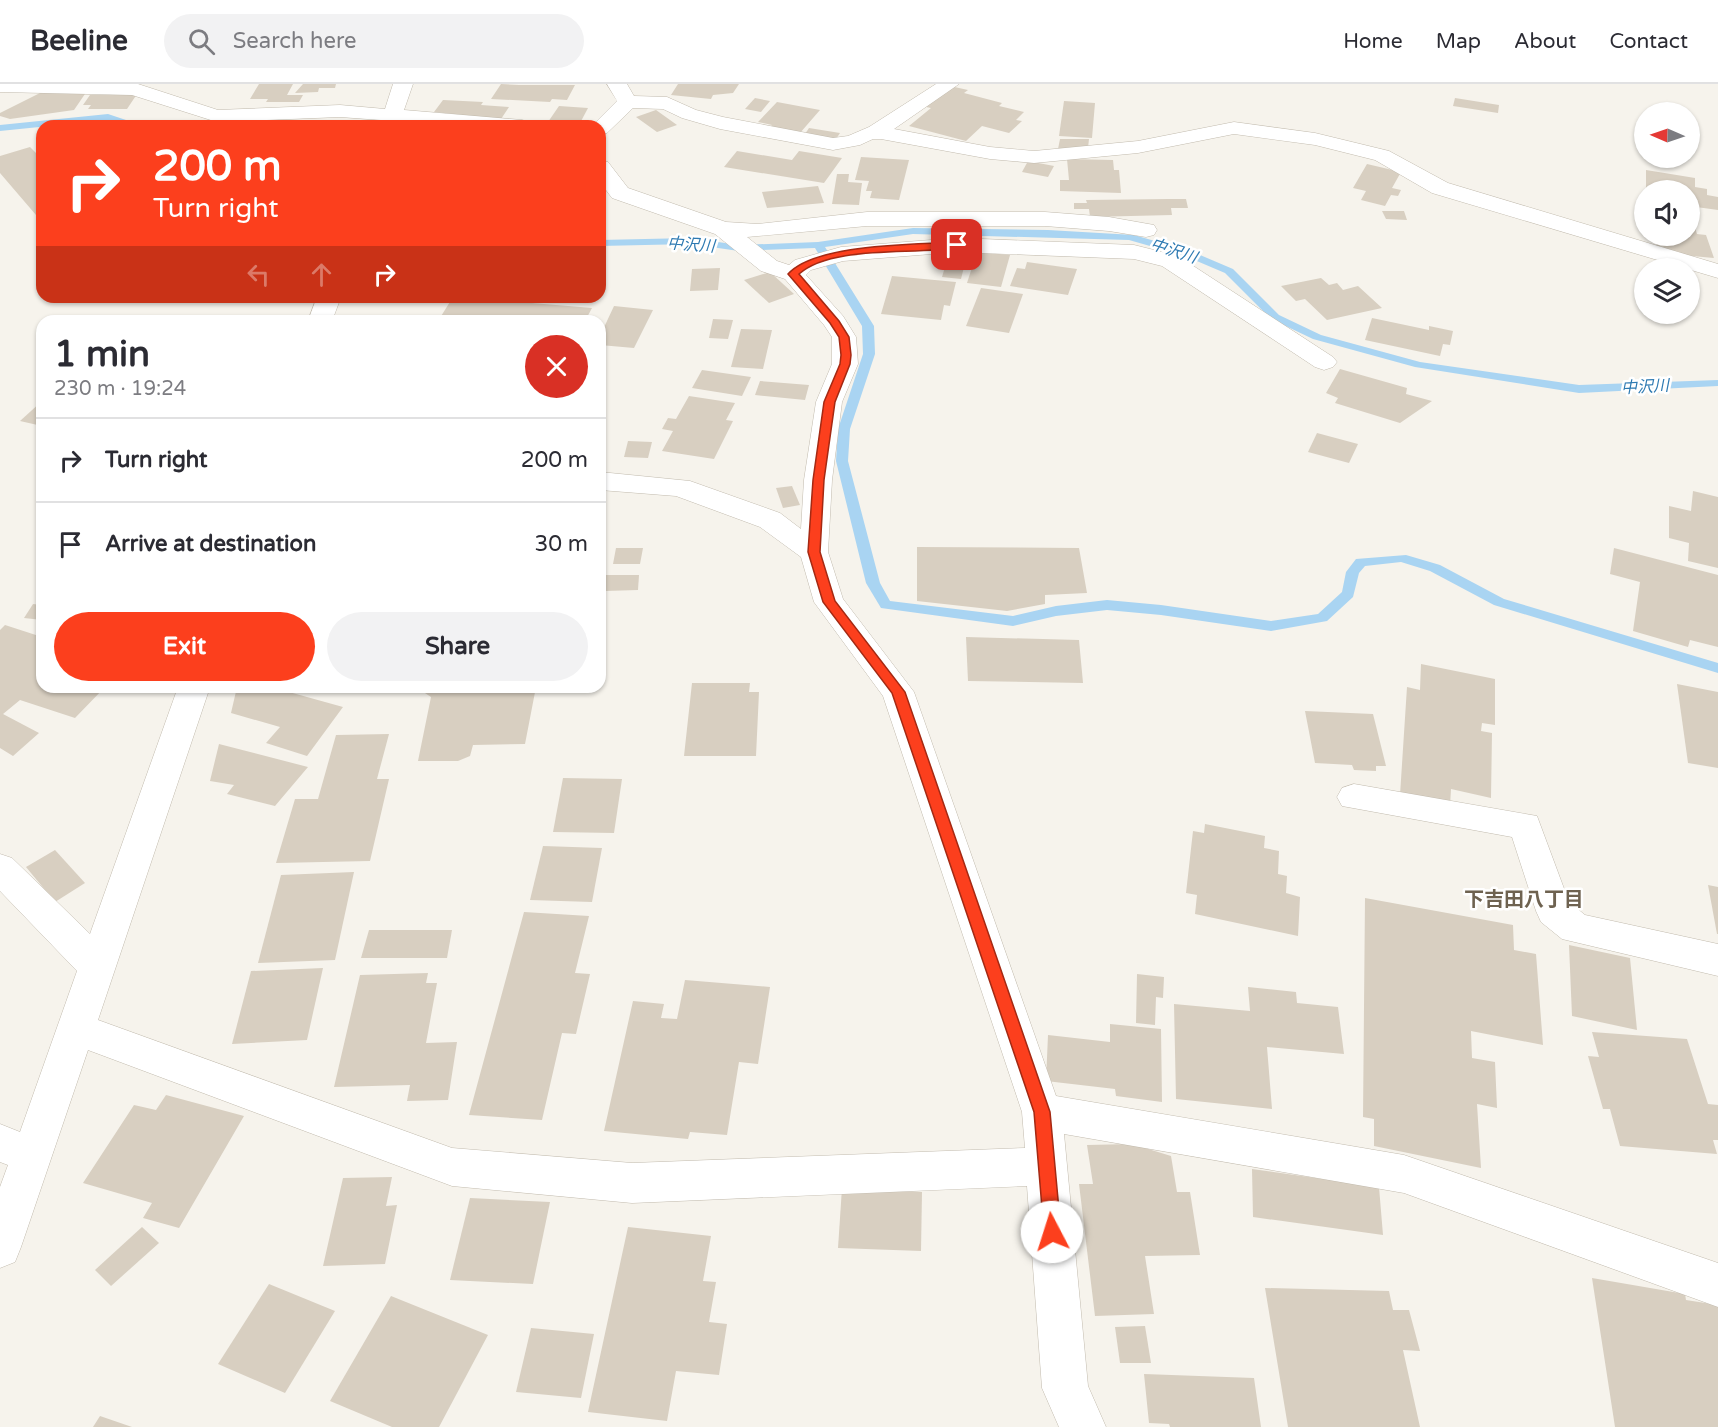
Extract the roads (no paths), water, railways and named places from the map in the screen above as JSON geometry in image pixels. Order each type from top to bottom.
[{"type":"street","points":[[391,120],[404,84]]},
{"type":"street","points":[[606,120],[623,93],[667,103],[689,114],[720,123],[833,144],[853,141],[874,133],[949,84]]},
{"type":"street","points":[[0,86],[134,88],[217,116],[340,111],[386,120]]},
{"type":"street","points":[[874,133],[990,153],[1034,157],[1138,147],[1234,128],[1315,139],[1382,155],[1440,188],[1718,271]]},
{"type":"street","points":[[606,175],[620,193],[723,229],[758,231],[879,219],[1045,219],[1109,224],[1146,230]]},
{"type":"street","points":[[723,229],[769,266],[793,274],[834,321],[844,337],[845,364],[829,402],[818,480],[814,552],[829,602],[898,692],[1042,1112],[1065,1388],[1083,1427]]},
{"type":"street","points":[[793,274],[804,265],[841,254],[957,245],[1134,252],[1170,261],[1324,362]]},
{"type":"street","points":[[606,482],[680,487],[770,520],[814,552]]},
{"type":"street","points":[[0,1247],[16,1149],[76,1029],[192,693]]},
{"type":"street","points":[[1354,797],[1525,826],[1554,911],[1575,928],[1718,960]]},
{"type":"street","points":[[0,868],[89,957],[96,970]]},
{"type":"street","points":[[76,1029],[452,1167],[632,1183],[1047,1166]]},
{"type":"street","points":[[1042,1112],[1404,1174],[1718,1285]]},
{"type":"waterway","name":"中沢川","points":[[79,120],[108,117],[118,120]]},
{"type":"waterway","name":"中沢川","points":[[0,128],[36,124]]},
{"type":"waterway","name":"中沢川","points":[[818,245],[913,231],[1130,237],[1189,254],[1229,271],[1275,317],[1317,337],[1419,365],[1579,389],[1718,383]]},
{"type":"waterway","name":"中沢川","points":[[606,243],[690,241],[739,248],[818,245]]},
{"type":"waterway","points":[[818,245],[868,326],[869,354],[844,429],[842,461],[873,583],[886,605],[1013,621],[1056,611],[1107,605],[1161,610],[1271,626],[1322,618],[1348,594],[1353,572],[1361,562],[1401,558],[1435,568],[1499,602],[1718,668]]},
{"type":"district","name":"下吉田八丁目","points":[[1524,899]]}]
